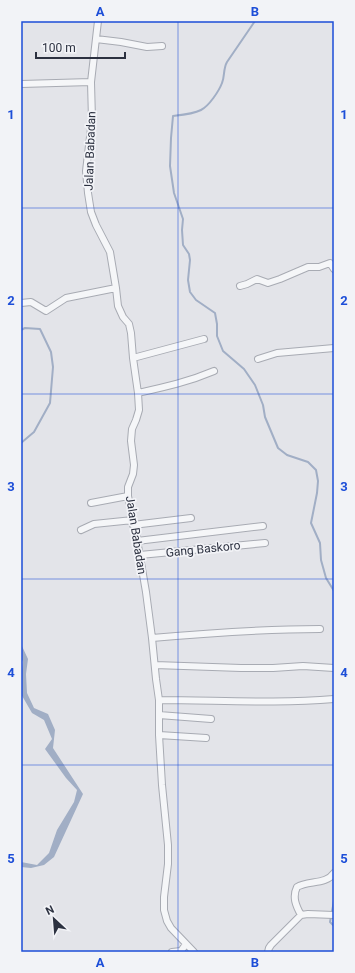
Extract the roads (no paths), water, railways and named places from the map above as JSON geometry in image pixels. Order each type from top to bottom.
[{"type":"street","name":"Jalan Babadan","points":[[98,21],[91,82],[92,120],[86,171],[88,193],[91,212],[96,226],[110,252],[118,306],[128,324],[131,333],[138,393],[139,410],[132,428],[131,440],[134,465],[133,474],[128,487],[128,496],[140,555],[155,665],[162,785],[168,845],[164,910],[171,928],[194,952]]},
{"type":"street","points":[[96,39],[147,47],[162,46]]},
{"type":"street","points":[[21,84],[91,82]]},
{"type":"street","points":[[240,286],[257,279],[268,283],[308,267],[319,268],[330,263],[334,269]]},
{"type":"street","points":[[21,303],[31,302],[46,311],[66,298],[116,288]]},
{"type":"street","points":[[133,358],[204,339]]},
{"type":"street","points":[[258,359],[278,353],[334,348]]},
{"type":"street","points":[[138,393],[173,386],[214,371]]},
{"type":"street","points":[[91,502],[128,496]]},
{"type":"street","points":[[81,530],[94,524],[133,523],[191,518]]},
{"type":"street","points":[[137,541],[262,526]]},
{"type":"street","name":"Gang Baskoro","points":[[140,555],[266,543]]},
{"type":"street","points":[[152,638],[220,632],[320,629]]},
{"type":"street","points":[[155,665],[254,668],[303,666],[334,668]]},
{"type":"street","points":[[158,700],[278,702],[334,699]]},
{"type":"street","points":[[159,715],[211,719]]},
{"type":"street","points":[[159,735],[206,738]]},
{"type":"street","points":[[301,915],[296,907],[294,895],[297,887],[306,883],[328,879],[334,873]]},
{"type":"street","points":[[268,952],[271,945],[301,915],[334,915]]},
{"type":"street","points":[[172,952],[181,951],[186,944]]},
{"type":"water","points":[[21,644],[28,659],[26,674],[27,693],[34,708],[48,714],[55,730],[53,748],[83,794],[54,857],[44,865],[31,868],[21,867],[21,862],[37,865],[49,853],[57,830],[74,802],[77,790],[66,778],[45,749],[52,739],[44,720],[32,713],[21,694],[23,662],[21,657]]},
{"type":"waterway","points":[[255,21],[227,62],[222,83],[210,102],[198,111],[173,116],[170,166],[174,193],[183,219],[183,245],[189,254],[190,260],[188,280],[190,292],[196,300],[215,313],[217,336],[223,351],[244,369],[255,385],[263,405],[265,417],[278,448],[287,455],[308,462],[316,470],[318,481],[317,493],[311,523],[320,543],[321,560],[326,578],[334,591]]},
{"type":"waterway","points":[[21,330],[25,328],[40,329],[51,352],[53,367],[50,403],[34,432],[21,443]]},
{"type":"waterway","points":[[334,901],[330,922],[334,926]]}]
